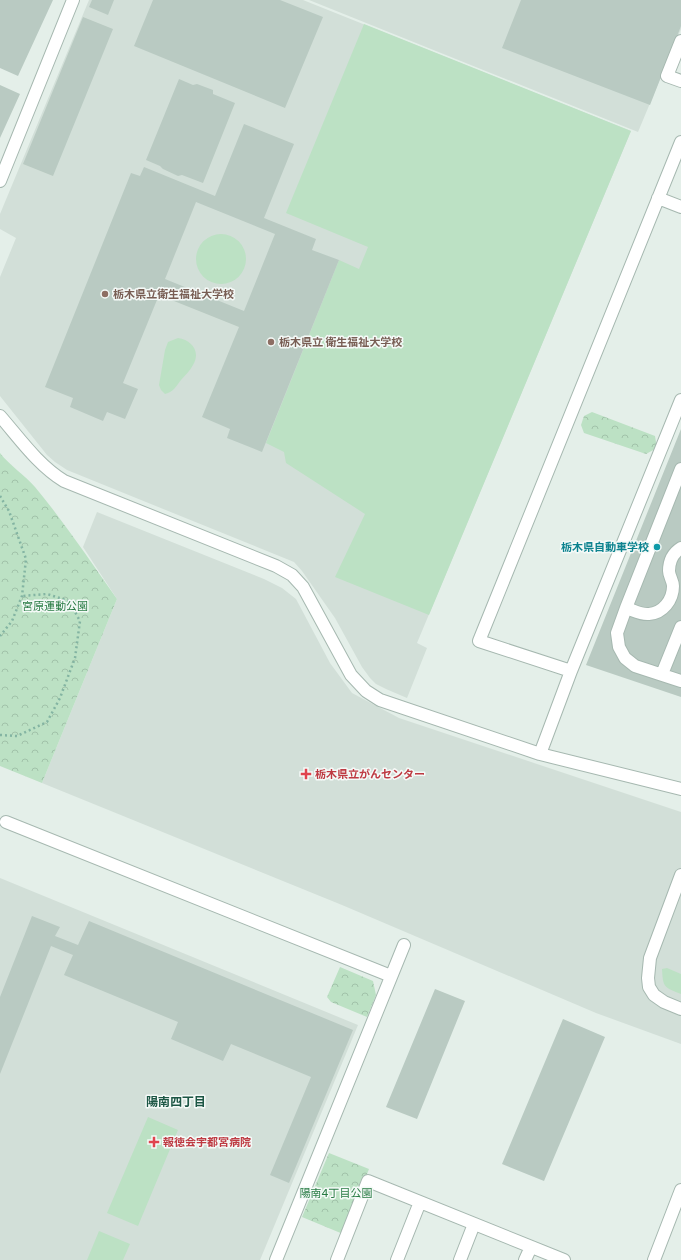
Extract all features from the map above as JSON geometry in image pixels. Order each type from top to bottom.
[{"type":"street","points":[[0,181],[73,0]]},
{"type":"street","points":[[681,41],[667,76],[681,81]]},
{"type":"street","points":[[571,672],[479,641],[681,142]]},
{"type":"street","points":[[658,198],[681,207]]},
{"type":"street","points":[[540,754],[571,672],[681,400]]},
{"type":"street","points":[[0,416],[37,459],[50,471],[64,480],[276,566],[292,575],[305,589],[351,675],[363,688],[382,702],[540,754],[681,789]]},
{"type":"street","points":[[681,469],[626,608],[618,633],[619,647],[625,658],[635,666],[681,681]]},
{"type":"street","points":[[626,608],[649,614],[659,612],[666,606],[671,598],[673,585],[669,572],[671,558],[677,550],[681,548]]},
{"type":"street","points":[[662,674],[678,644],[681,626]]},
{"type":"street","points":[[6,822],[391,976]]},
{"type":"street","points":[[681,875],[650,958],[648,978],[649,986],[654,995],[664,1002],[681,1009]]},
{"type":"street","points":[[276,1260],[404,945]]},
{"type":"street","points":[[337,1260],[368,1182],[564,1260]]},
{"type":"street","points":[[654,1260],[681,1190]]},
{"type":"street","points":[[397,1260],[420,1202]]},
{"type":"street","points":[[460,1260],[474,1224]]},
{"type":"street","points":[[525,1260],[530,1247]]},
{"type":"path","points":[[0,496],[9,511],[26,559],[22,596],[12,621],[0,636]]},
{"type":"path","points":[[0,735],[17,736],[47,722],[60,698],[75,658],[80,621],[69,601],[47,594],[22,596]]},
{"type":"shaded area","name":"栃木県立 衛生福祉大学校","points":[[89,0],[303,0],[631,131],[417,643],[427,648],[407,698],[376,684],[370,678],[362,667],[335,618],[294,562],[67,470],[47,455],[0,396],[0,277],[16,238],[0,229],[0,214]]},
{"type":"shaded area","points":[[309,0],[681,0],[681,29],[638,132]]},
{"type":"shaded area","name":"栃木県立がんセンター","points":[[97,512],[264,579],[282,588],[296,599],[330,663],[352,693],[399,718],[681,812],[681,1044],[596,1013],[342,905],[42,783],[117,599],[83,547]]},
{"type":"shaded area","name":"報徳会宇都宮病院","points":[[0,878],[358,1025],[260,1260],[0,1260]]},
{"type":"green space","points":[[364,24],[631,131],[429,615],[335,577],[365,514],[286,463],[284,452],[266,443],[339,260],[359,269],[368,247],[286,213]]},
{"type":"green space","points":[[216,234],[226,234],[239,241],[246,254],[246,264],[239,277],[226,284],[216,284],[207,280],[200,273],[196,264],[196,254],[200,245],[207,238]]},
{"type":"green space","points":[[178,338],[187,341],[194,347],[196,356],[190,369],[171,392],[165,394],[159,385],[165,350],[168,342]]},
{"type":"green space","points":[[592,412],[655,436],[657,448],[646,454],[584,433],[581,425],[584,416]]},
{"type":"green space","name":"宮原運動公園","points":[[0,453],[31,483],[57,514],[117,599],[42,783],[0,766]]},
{"type":"green space","points":[[340,967],[373,981],[376,995],[367,1017],[331,1002],[327,997]]},
{"type":"green space","points":[[667,968],[681,974],[681,994],[671,990],[664,983],[662,969]]},
{"type":"green space","points":[[148,1117],[178,1130],[138,1226],[107,1213]]},
{"type":"green space","name":"陽南4丁目公園","points":[[329,1153],[369,1169],[343,1234],[302,1217]]},
{"type":"green space","points":[[99,1231],[130,1244],[123,1260],[87,1260]]},
{"type":"building","points":[[0,0],[53,0],[18,76],[0,68]]},
{"type":"building","points":[[92,0],[114,0],[108,15],[89,7]]},
{"type":"building","points":[[153,0],[280,0],[323,17],[285,108],[134,46]]},
{"type":"building","points":[[521,0],[681,0],[681,26],[650,105],[502,48]]},
{"type":"building","points":[[83,17],[113,29],[53,176],[23,164]]},
{"type":"building","points":[[179,79],[193,85],[197,84],[213,90],[213,94],[235,103],[203,183],[182,175],[178,176],[146,160]]},
{"type":"building","points":[[0,85],[20,94],[0,138]]},
{"type":"building","points":[[244,124],[294,144],[264,218],[316,239],[312,250],[339,260],[262,452],[227,438],[230,429],[202,417],[239,327],[159,295],[123,383],[138,389],[125,419],[107,412],[103,421],[70,407],[73,398],[45,387],[131,173],[140,176],[144,167],[215,196]],"holes":[[[196,202],[275,234],[244,311],[165,279]]]},
{"type":"building","name":"栃木県自動車学校","points":[[681,429],[681,697],[586,665]]},
{"type":"building","points":[[32,916],[60,927],[55,936],[78,945],[89,921],[353,1030],[289,1183],[270,1175],[311,1077],[231,1044],[223,1061],[171,1039],[178,1022],[64,975],[73,955],[51,946],[0,1074],[0,997]]},
{"type":"building","points":[[435,989],[465,1001],[417,1119],[386,1107]]},
{"type":"building","points":[[563,1019],[605,1037],[544,1181],[502,1164]]},
{"type":"place","name":"栃木県立衛生福祉大学校","points":[[105,294]]},
{"type":"place","name":"栃木県立 衛生福祉大学校","points":[[271,342]]},
{"type":"place","name":"栃木県自動車学校","points":[[657,547]]},
{"type":"place","name":"栃木県立がんセンター","points":[[306,774]]},
{"type":"place","name":"報徳会宇都宮病院","points":[[154,1142]]},
{"type":"district","name":"陽南四丁目","points":[[176,1102]]}]
